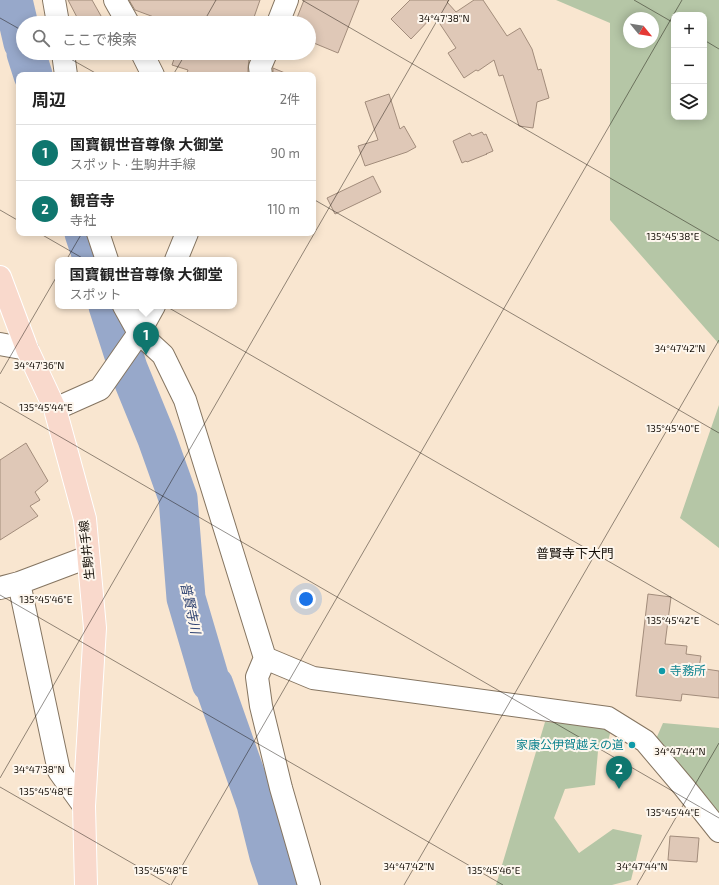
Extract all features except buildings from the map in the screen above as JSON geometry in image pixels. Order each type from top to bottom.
[{"type":"main road","name":"生駒井手線","points":[[0,277],[27,349],[55,409],[85,519],[95,628],[84,806],[86,885]]},
{"type":"street","points":[[54,0],[57,16]]},
{"type":"street","points":[[116,0],[124,16]]},
{"type":"street","points":[[281,16],[287,0]]},
{"type":"street","points":[[63,60],[65,72]]},
{"type":"street","points":[[146,60],[152,72]]},
{"type":"street","points":[[261,72],[260,67],[263,60]]},
{"type":"street","points":[[99,236],[106,257]]},
{"type":"street","points":[[177,257],[186,236]]},
{"type":"street","points":[[126,309],[139,333],[163,355],[186,400],[265,658],[257,677],[261,706],[281,788],[309,885]]},
{"type":"street","points":[[55,409],[100,389],[139,333],[152,309]]},
{"type":"street","points":[[0,344],[27,349]]},
{"type":"street","points":[[84,806],[59,770],[10,586],[88,557]]},
{"type":"street","points":[[265,658],[312,678],[608,718],[644,741],[684,787],[719,832]]},
{"type":"green space","points":[[556,0],[719,0],[719,344],[610,220],[610,23]]},
{"type":"green space","points":[[719,405],[719,548],[680,518]]},
{"type":"green space","points":[[545,722],[612,726],[607,745],[598,751],[595,785],[565,789],[554,818],[579,853],[613,829],[642,835],[631,880],[612,885],[496,885]]},
{"type":"green space","points":[[663,723],[719,728],[719,816],[656,739]]},
{"type":"waterway","name":"普賢寺川","points":[[13,0],[17,16]]},
{"type":"waterway","name":"普賢寺川","points":[[28,60],[32,72]]},
{"type":"waterway","name":"普賢寺川","points":[[85,236],[92,257]]},
{"type":"waterway","name":"普賢寺川","points":[[109,309],[128,368],[157,439],[178,498],[186,598],[211,683],[214,685],[256,804],[269,856],[279,885]]},
{"type":"place","name":"国寶観世音尊像 大御堂","points":[[146,355]]},
{"type":"place","name":"寺務所","points":[[662,671]]},
{"type":"place","name":"家康公伊賀越えの道","points":[[632,745]]},
{"type":"place","name":"観音寺","points":[[619,789]]},
{"type":"district","name":"普賢寺下大門","points":[[575,553]]}]
